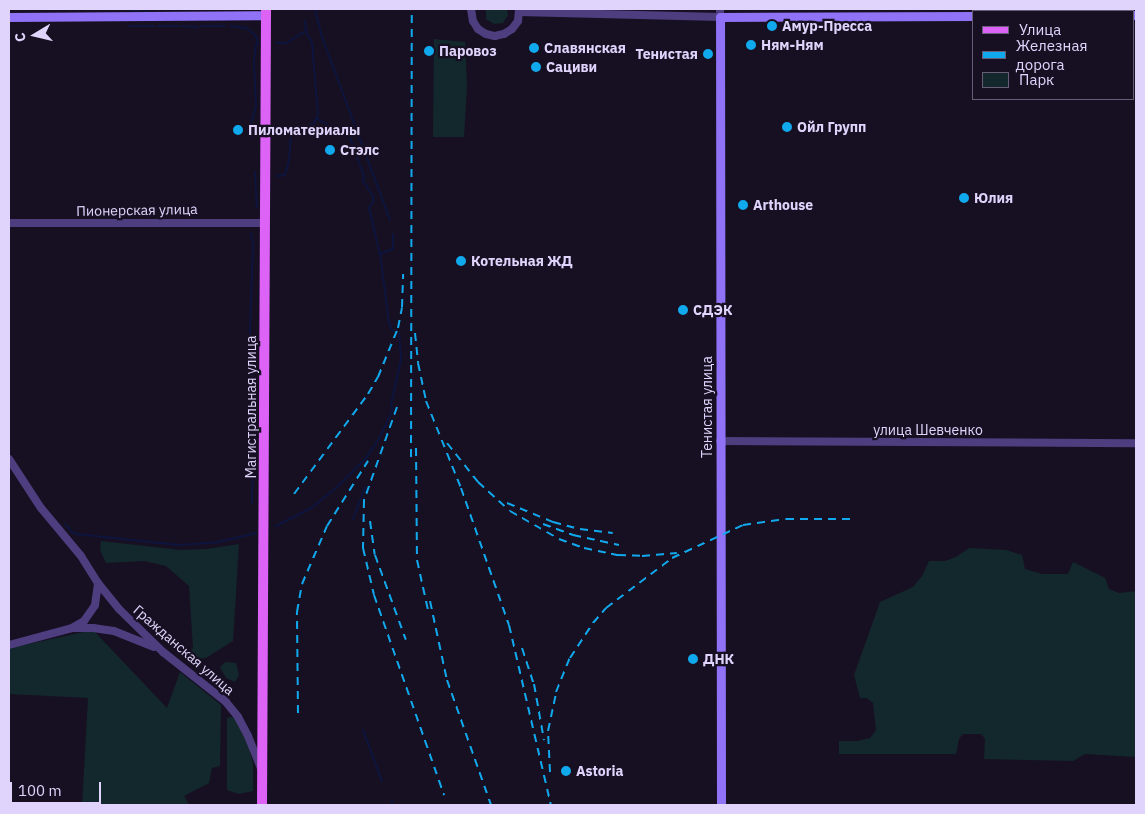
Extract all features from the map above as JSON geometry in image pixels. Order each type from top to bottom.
[{"type":"main road","points":[[9,17],[266,12]]},
{"type":"main road","name":"Магистральная улица","points":[[262,805],[266,12]]},
{"type":"main road","points":[[720,13],[972,16]]},
{"type":"main road","name":"Тенистая улица","points":[[720,13],[721,805]]},
{"type":"street","points":[[471,9],[473,21],[478,29],[495,36],[504,34],[512,29],[518,21],[519,10],[720,13]]},
{"type":"street","name":"Пионерская улица","points":[[9,223],[265,223]]},
{"type":"street","name":"улица Шевченко","points":[[720,441],[1136,443]]},
{"type":"street","name":"Гражданская улица","points":[[9,459],[41,508],[81,556],[98,584],[119,610],[163,652],[226,702],[245,730],[261,771]]},
{"type":"street","points":[[72,628],[91,613],[95,605],[98,584]]},
{"type":"street","points":[[9,645],[72,628],[93,628],[114,631],[163,652]]},
{"type":"green space","points":[[486,9],[507,9],[508,15],[503,23],[494,24],[486,19]]},
{"type":"green space","points":[[434,39],[465,42],[467,86],[464,137],[433,137]]},
{"type":"green space","points":[[101,541],[181,550],[207,549],[239,544],[233,641],[206,658],[191,659],[187,653],[193,648],[189,586],[166,566],[144,561],[106,563],[100,550]]},
{"type":"green space","points":[[969,548],[1006,550],[1022,555],[1025,569],[1042,574],[1068,574],[1073,562],[1105,578],[1109,589],[1119,593],[1136,591],[1136,757],[1085,754],[1073,761],[984,759],[985,739],[981,734],[963,734],[959,739],[956,754],[839,754],[839,741],[857,741],[870,738],[876,730],[873,703],[867,698],[860,698],[854,675],[880,602],[913,587],[922,576],[929,561],[945,561],[956,557]]},
{"type":"green space","points":[[93,630],[167,708],[180,672],[221,705],[220,766],[212,768],[209,783],[184,796],[189,805],[82,805],[88,698],[9,694],[10,648]]},
{"type":"green space","points":[[226,662],[236,663],[239,675],[235,682],[226,678],[220,667]]},
{"type":"green space","points":[[235,717],[247,740],[253,764],[253,791],[239,794],[227,790],[227,718]]},
{"type":"waterway","points":[[172,9],[184,9]]},
{"type":"waterway","points":[[232,9],[237,9]]},
{"type":"waterway","points":[[315,9],[322,37],[390,220]]},
{"type":"waterway","points":[[130,10],[141,10]]},
{"type":"waterway","points":[[277,43],[286,43],[306,31],[305,21]]},
{"type":"waterway","points":[[129,26],[154,26]]},
{"type":"waterway","points":[[158,26],[178,26]]},
{"type":"waterway","points":[[181,26],[198,27]]},
{"type":"waterway","points":[[201,26],[225,26]]},
{"type":"waterway","points":[[230,26],[247,28],[256,36],[258,44],[256,45],[254,62],[256,106],[250,127],[252,138]]},
{"type":"waterway","points":[[277,176],[285,175],[289,160],[291,133],[314,123],[318,114],[312,43],[306,31]]},
{"type":"waterway","points":[[316,118],[328,125],[332,133],[347,133],[349,135],[364,176],[363,181],[373,196],[373,202],[369,208],[380,254],[389,322],[391,329],[394,331]]},
{"type":"waterway","points":[[255,172],[257,207]]},
{"type":"waterway","points":[[251,233],[253,244],[250,328],[254,414],[252,503]]},
{"type":"waterway","points":[[380,254],[393,249],[393,234]]},
{"type":"waterway","points":[[276,526],[310,509],[338,486],[366,458],[379,439],[393,409],[391,405],[401,359],[399,333]]},
{"type":"waterway","points":[[353,519],[365,487]]},
{"type":"waterway","points":[[65,524],[76,534],[179,545],[218,542],[256,533]]},
{"type":"waterway","points":[[363,730],[382,781]]},
{"type":"railway","points":[[411,457],[412,9]]},
{"type":"railway","points":[[294,494],[368,394],[378,377],[398,328],[402,307],[403,274]]},
{"type":"railway","points":[[415,333],[418,363],[426,401],[461,488],[509,625],[551,805]]},
{"type":"railway","points":[[397,407],[364,500],[363,548],[374,595],[444,795]]},
{"type":"railway","points":[[447,443],[478,482],[510,511],[559,539],[584,548],[618,555],[642,556],[677,553]]},
{"type":"railway","points":[[416,448],[417,560],[428,610]]},
{"type":"railway","points":[[298,713],[297,612],[302,584],[327,526],[368,461]]},
{"type":"railway","points":[[507,503],[553,522],[580,529],[613,533]]},
{"type":"railway","points":[[550,772],[548,731],[556,692],[570,658],[593,623],[606,608],[672,558],[743,525],[786,519],[850,519]]},
{"type":"railway","points":[[370,521],[375,555],[406,640]]},
{"type":"railway","points":[[543,524],[573,535],[619,545]]},
{"type":"railway","points":[[430,601],[447,680],[491,805]]},
{"type":"railway","points":[[522,648],[534,684],[544,740]]},
{"type":"place","name":"Амур-Пресса","points":[[772,26]]},
{"type":"place","name":"Ням-Ням","points":[[751,45]]},
{"type":"place","name":"Славянская","points":[[534,48]]},
{"type":"place","name":"Паровоз","points":[[429,51]]},
{"type":"place","name":"Тенистая","points":[[708,54]]},
{"type":"place","name":"Сациви","points":[[536,67]]},
{"type":"place","name":"Ойл Групп","points":[[787,127]]},
{"type":"place","name":"Пиломатериалы","points":[[238,130]]},
{"type":"place","name":"Стэлс","points":[[330,150]]},
{"type":"place","name":"Юлия","points":[[964,198]]},
{"type":"place","name":"Arthouse","points":[[743,205]]},
{"type":"place","name":"Котельная ЖД","points":[[461,261]]},
{"type":"place","name":"СДЭК","points":[[683,310]]},
{"type":"place","name":"ДНК","points":[[693,659]]},
{"type":"place","name":"Astoria","points":[[566,771]]}]
